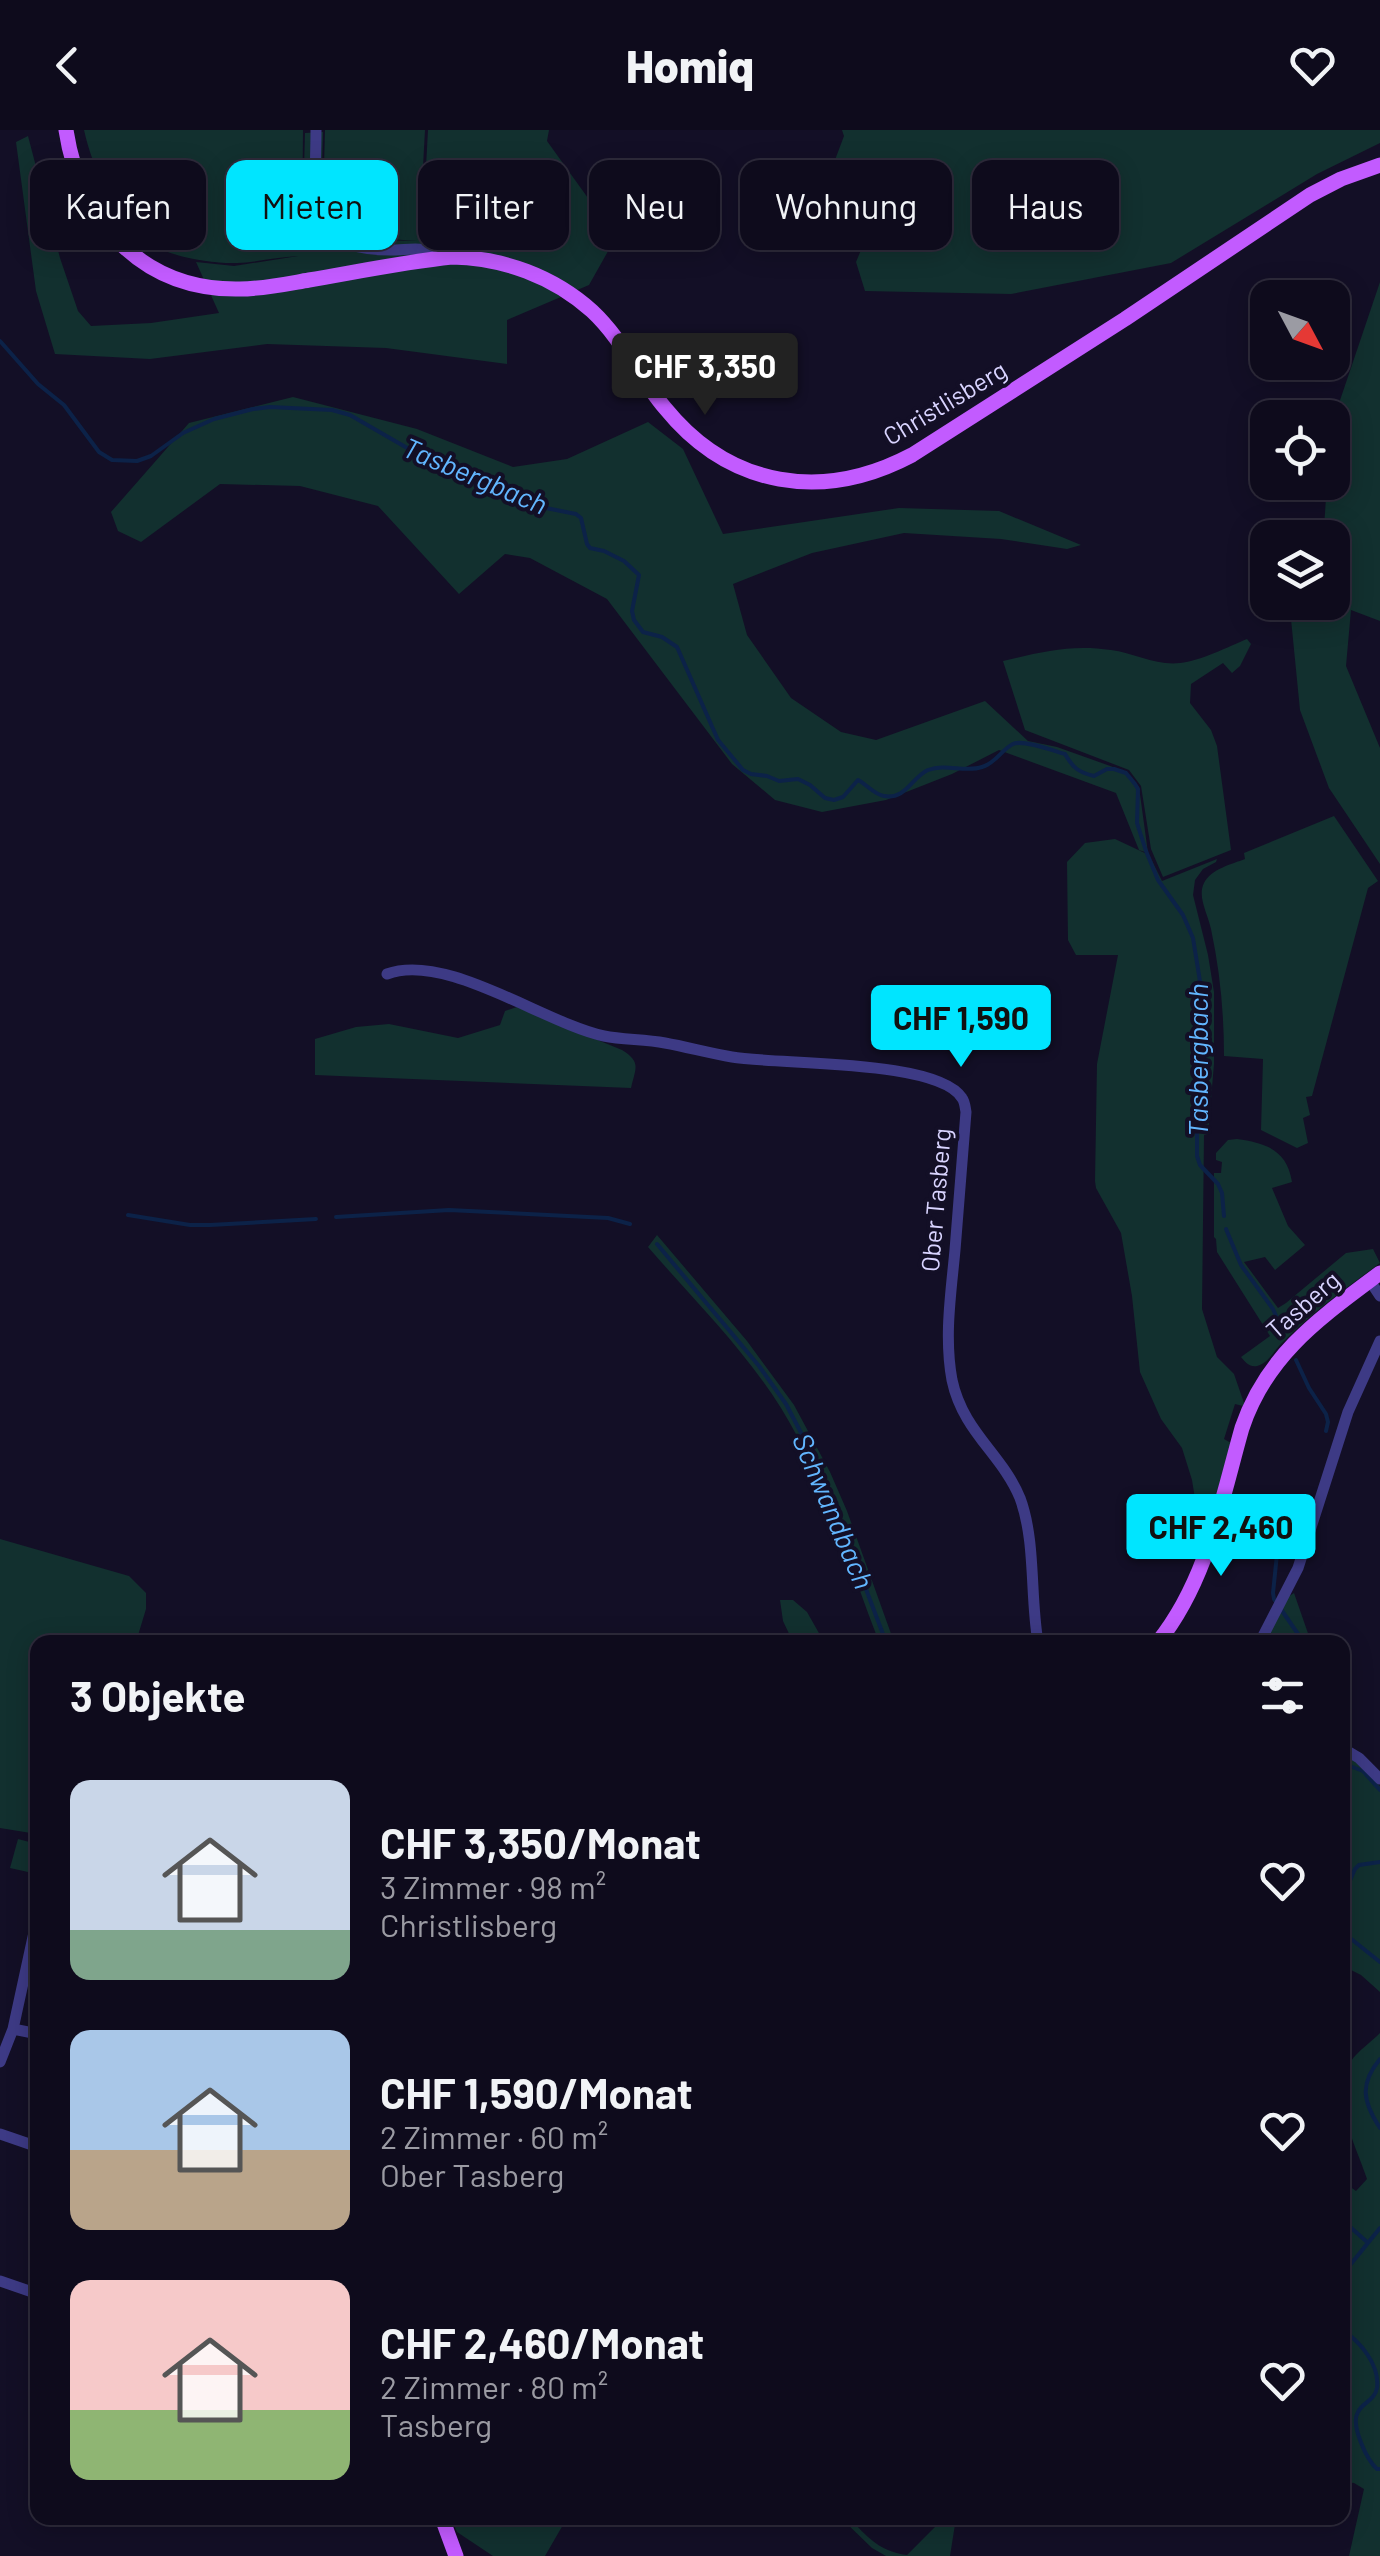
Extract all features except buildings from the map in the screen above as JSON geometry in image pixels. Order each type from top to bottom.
[{"type":"main road","name":"Christlisberg","points":[[66,130],[76,178],[94,213],[131,252],[174,277],[202,286],[246,289],[442,258],[478,258],[509,265],[568,292],[598,316],[665,409],[708,449],[742,469],[789,482],[825,481],[872,472],[912,455],[1141,309],[1310,195],[1341,178],[1380,166]]},
{"type":"main road","name":"Tasberg","points":[[1164,1635],[1198,1577],[1242,1428],[1260,1386],[1300,1336],[1375,1277]]},
{"type":"main road","points":[[445,2525],[456,2556]]},
{"type":"street","name":"Christlisberg","points":[[316,130],[317,205],[329,233],[363,248],[422,248],[442,258]]},
{"type":"street","name":"Ober Tasberg","points":[[386,974],[419,970],[458,979],[606,1037],[660,1042],[744,1059],[899,1070],[958,1093],[966,1112],[949,1360],[954,1389],[968,1423],[1013,1484],[1023,1507],[1037,1635]]},
{"type":"street","name":"Tasberg","points":[[1375,1277],[1380,1296]]},
{"type":"street","points":[[1263,1635],[1298,1568],[1348,1412],[1380,1341]]},
{"type":"street","points":[[1350,1753],[1380,1779]]},
{"type":"street","points":[[0,2062],[13,2029],[30,1951]]},
{"type":"street","points":[[13,2029],[30,2032]]},
{"type":"street","points":[[0,2134],[30,2144]]},
{"type":"street","points":[[0,2281],[30,2291]]},
{"type":"green space","points":[[84,130],[303,130],[303,160],[226,160],[226,250],[398,250],[398,241],[418,241],[418,250],[569,250],[569,172],[589,199],[589,250],[609,250],[589,285],[507,320],[507,364],[386,348],[267,344],[150,359],[55,354],[36,291],[30,250],[58,250],[78,311],[91,326],[151,323],[219,313],[196,262],[234,266],[298,256],[213,262],[163,250],[206,250],[206,160],[93,160]]},
{"type":"green space","points":[[325,130],[425,130],[423,160],[418,160],[418,241],[398,240],[398,160],[324,160]]},
{"type":"green space","points":[[428,130],[549,130],[547,141],[561,160],[426,160]]},
{"type":"green space","points":[[842,130],[1380,130],[1380,143],[1317,174],[1171,263],[1011,294],[865,291],[856,262],[861,250],[952,250],[952,160],[835,160],[844,136]]},
{"type":"green space","points":[[323,132],[322,160],[304,160],[305,133]]},
{"type":"green space","points":[[28,136],[34,160],[30,160],[30,246],[16,142]]},
{"type":"green space","points":[[1380,282],[1380,621],[1351,610],[1346,666],[1380,748],[1380,864],[1329,788],[1300,710],[1291,620],[1350,620],[1350,520],[1325,520],[1326,500],[1350,500],[1350,400],[1340,400]]},
{"type":"green space","points":[[293,397],[417,429],[513,467],[567,459],[648,422],[683,449],[723,534],[899,508],[999,511],[1081,545],[1067,549],[1001,539],[904,533],[812,553],[733,584],[747,635],[791,698],[841,732],[876,740],[985,701],[1028,741],[1127,772],[1139,787],[1148,853],[1139,850],[1116,793],[999,750],[886,800],[822,812],[775,800],[732,764],[607,599],[530,558],[505,554],[459,594],[378,506],[300,486],[220,484],[141,542],[118,531],[111,512],[189,423]]},
{"type":"green space","points":[[1247,639],[1251,644],[1232,673],[1223,663],[1191,684],[1190,703],[1211,730],[1217,746],[1231,850],[1163,877],[1151,849],[1141,786],[1129,770],[1025,730],[1003,661],[1069,648],[1096,648],[1180,663]]},
{"type":"green space","points":[[1334,816],[1378,881],[1368,888],[1312,1096],[1306,1097],[1310,1115],[1303,1118],[1308,1143],[1297,1148],[1261,1130],[1263,1059],[1224,1056],[1219,976],[1202,888],[1212,874],[1245,859],[1244,853]]},
{"type":"green space","points":[[1115,839],[1149,855],[1162,881],[1217,859],[1195,880],[1193,895],[1214,992],[1214,1064],[1208,1134],[1204,1135],[1202,1309],[1217,1357],[1234,1374],[1244,1403],[1235,1404],[1224,1439],[1231,1443],[1204,1538],[1182,1448],[1161,1419],[1140,1372],[1121,1233],[1095,1181],[1097,1064],[1118,955],[1076,955],[1068,940],[1067,862],[1085,843]]},
{"type":"green space","points":[[517,1007],[628,1054],[636,1066],[631,1088],[315,1075],[315,1039],[356,1027],[389,1024],[458,1038],[500,1025],[505,1011]]},
{"type":"green space","points":[[1228,1140],[1274,1150],[1285,1162],[1292,1182],[1272,1188],[1288,1226],[1305,1245],[1275,1270],[1265,1257],[1244,1262],[1278,1308],[1346,1253],[1373,1249],[1380,1263],[1317,1311],[1257,1366],[1249,1365],[1241,1357],[1270,1336],[1217,1252],[1214,1237],[1214,1173],[1221,1173],[1222,1162],[1216,1160],[1216,1153]]},
{"type":"green space","points":[[657,1235],[747,1341],[794,1405],[847,1511],[891,1635],[876,1635],[824,1493],[781,1408],[735,1345],[648,1247]]},
{"type":"green space","points":[[0,1539],[129,1576],[146,1593],[146,1609],[138,1635],[30,1635],[30,1833],[0,1828]]},
{"type":"green space","points":[[1294,1593],[1309,1635],[1268,1635]]},
{"type":"green space","points":[[780,1600],[793,1600],[807,1612],[820,1635],[790,1635]]},
{"type":"green space","points":[[1350,1756],[1380,1786],[1380,1992],[1350,1970]]},
{"type":"green space","points":[[18,1839],[30,1842],[30,1872],[10,1868]]},
{"type":"green space","points":[[1380,2033],[1380,2556],[1349,2556],[1364,2489],[1350,2483],[1350,2187],[1356,2191],[1367,2179],[1350,2131],[1350,2063]]},
{"type":"green space","points":[[454,2525],[563,2525],[545,2556],[493,2556],[457,2532]]},
{"type":"green space","points":[[848,2525],[857,2525],[882,2547],[907,2555],[936,2525],[955,2525],[950,2556],[886,2556]]},
{"type":"waterway","name":"Tasbergbach","points":[[0,341],[38,384],[64,405],[99,452],[112,460],[137,461],[151,456],[183,433],[214,419],[253,409],[332,410],[350,415],[428,460],[510,486],[541,507],[576,514],[581,518],[590,548],[624,561],[639,575],[634,620],[643,632],[662,637],[677,647],[718,740],[751,774],[779,781],[798,779],[834,800],[843,797],[858,780],[877,794],[892,796],[928,770],[982,767],[1018,743],[1065,754],[1076,769],[1094,776],[1107,769],[1126,773],[1138,789],[1137,823],[1146,851],[1158,880],[1183,915],[1193,938],[1203,1000],[1196,1044],[1202,1084],[1197,1156],[1218,1184],[1224,1216]]},
{"type":"waterway","name":"Schwandbach","points":[[336,1217],[449,1210],[608,1218],[630,1224]]},
{"type":"waterway","name":"Schwandbach","points":[[128,1215],[190,1225],[316,1219]]},
{"type":"waterway","name":"Tasbergbach","points":[[1226,1229],[1241,1265],[1273,1309],[1283,1332]]},
{"type":"waterway","name":"Schwandbach","points":[[657,1244],[786,1404],[822,1473],[883,1635]]},
{"type":"waterway","points":[[1296,1360],[1326,1414],[1326,1431]]},
{"type":"waterway","name":"Tasbergbach","points":[[1283,1496],[1273,1593],[1298,1635]]},
{"type":"waterway","name":"Tasbergbach","points":[[1350,1766],[1363,1771],[1380,1790]]},
{"type":"waterway","name":"Tasbergbach","points":[[1350,1880],[1359,1865],[1380,1862]]},
{"type":"waterway","name":"Tasbergbach","points":[[1350,1938],[1380,1962]]},
{"type":"waterway","name":"Tasbergbach","points":[[1380,2059],[1366,2085],[1367,2101],[1380,2128]]},
{"type":"waterway","name":"Schwandbach","points":[[1350,2227],[1367,2242]]},
{"type":"waterway","name":"Tasbergbach","points":[[1350,2265],[1380,2228]]},
{"type":"waterway","name":"Tasbergbach","points":[[1350,2336],[1372,2362],[1377,2379],[1376,2392],[1358,2412],[1356,2425],[1364,2450],[1380,2469]]}]
